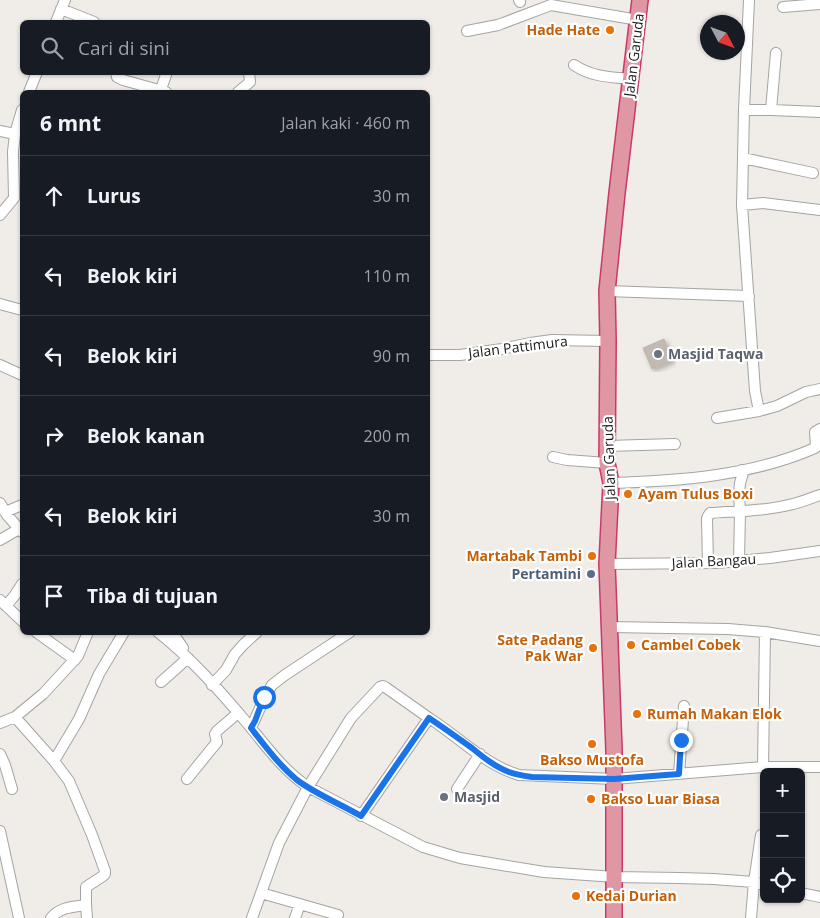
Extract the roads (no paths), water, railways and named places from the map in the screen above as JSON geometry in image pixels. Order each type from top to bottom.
[{"type":"highway","name":"Jalan Garuda","points":[[614,918],[614,779],[607,564],[611,483],[606,446],[607,291],[640,0]]},
{"type":"street","points":[[749,0],[742,205],[755,391],[759,411]]},
{"type":"street","points":[[57,20],[63,3],[91,20]]},
{"type":"street","points":[[783,7],[820,4]]},
{"type":"street","points":[[467,31],[498,25],[551,5],[638,20]]},
{"type":"street","points":[[771,110],[776,53]]},
{"type":"street","points":[[574,66],[589,74],[631,79]]},
{"type":"street","points":[[30,90],[36,75]]},
{"type":"street","points":[[117,75],[123,80],[156,90]]},
{"type":"street","points":[[163,90],[166,75]]},
{"type":"street","points":[[240,90],[250,82],[250,75]]},
{"type":"street","points":[[744,110],[820,112]]},
{"type":"street","points":[[0,215],[18,200],[13,152],[15,134],[20,117]]},
{"type":"street","points":[[0,131],[15,134]]},
{"type":"street","points":[[743,158],[813,174]]},
{"type":"street","points":[[742,205],[763,203],[820,210]]},
{"type":"street","points":[[607,291],[748,296]]},
{"type":"street","points":[[0,304],[20,309]]},
{"type":"street","name":"Jalan Pattimura","points":[[430,355],[468,354],[552,340],[608,341]]},
{"type":"street","points":[[0,366],[20,374]]},
{"type":"street","points":[[717,418],[759,411],[783,404],[806,392],[820,389]]},
{"type":"street","points":[[611,483],[701,478],[775,464],[816,447],[815,432],[820,429]]},
{"type":"street","points":[[606,446],[675,444]]},
{"type":"street","points":[[553,457],[607,463]]},
{"type":"street","points":[[739,561],[739,494],[742,470]]},
{"type":"street","points":[[708,563],[708,516],[710,513],[758,510],[794,504],[820,495]]},
{"type":"street","points":[[20,505],[3,508],[20,530]]},
{"type":"street","points":[[0,540],[20,531]]},
{"type":"street","name":"Jalan Bangau","points":[[607,564],[708,563],[770,558],[820,551]]},
{"type":"street","points":[[20,587],[15,595],[3,603],[20,619]]},
{"type":"street","points":[[609,627],[728,628],[820,641]]},
{"type":"street","points":[[763,767],[765,632]]},
{"type":"street","points":[[40,635],[75,660]]},
{"type":"street","points":[[0,723],[15,717],[43,694],[75,660],[82,649],[87,635]]},
{"type":"street","points":[[54,761],[79,719],[100,674],[122,635]]},
{"type":"street","points":[[161,635],[187,657],[285,768],[298,780],[361,816],[423,847],[460,858],[544,872],[759,883]]},
{"type":"street","points":[[174,635],[183,647],[187,657]]},
{"type":"street","points":[[212,685],[226,670],[235,654],[254,635]]},
{"type":"street","points":[[251,728],[264,697],[272,686],[285,675],[345,635]]},
{"type":"street","points":[[161,682],[187,657]]},
{"type":"street","points":[[252,918],[279,843],[308,787],[351,718],[382,686],[446,728],[499,767],[507,772],[519,775],[614,779],[763,767],[820,767]]},
{"type":"street","points":[[679,774],[684,706]]},
{"type":"street","points":[[187,779],[216,742],[216,731],[238,713]]},
{"type":"street","points":[[15,717],[69,781],[105,871],[103,876],[86,887],[87,918]]},
{"type":"street","points":[[361,816],[429,718]]},
{"type":"street","points":[[0,754],[12,789]]},
{"type":"street","points":[[457,789],[480,754]]},
{"type":"street","points":[[0,831],[19,918]]},
{"type":"street","points":[[751,918],[759,883],[761,858]]},
{"type":"street","points":[[261,892],[338,915]]},
{"type":"street","points":[[805,894],[820,897]]},
{"type":"street","points":[[295,918],[300,904]]},
{"type":"street","points":[[51,918],[57,911],[62,909],[86,905]]},
{"type":"place","name":"Hade Hate","points":[[610,30]]},
{"type":"place","name":"Masjid Taqwa","points":[[658,354]]},
{"type":"place","name":"Ayam Tulus Boxi","points":[[628,494]]},
{"type":"place","name":"Martabak Tambi","points":[[592,556]]},
{"type":"place","name":"Pertamini","points":[[591,574]]},
{"type":"place","name":"Cambel Cobek","points":[[631,645]]},
{"type":"place","name":"Sate Padang Pak War","points":[[593,648]]},
{"type":"place","name":"Rumah Makan Elok","points":[[637,714]]},
{"type":"place","name":"Bakso Mustofa","points":[[592,744]]},
{"type":"place","name":"Masjid","points":[[444,797]]},
{"type":"place","name":"Bakso Luar Biasa","points":[[591,799]]},
{"type":"place","name":"Kedai Durian","points":[[576,896]]}]
